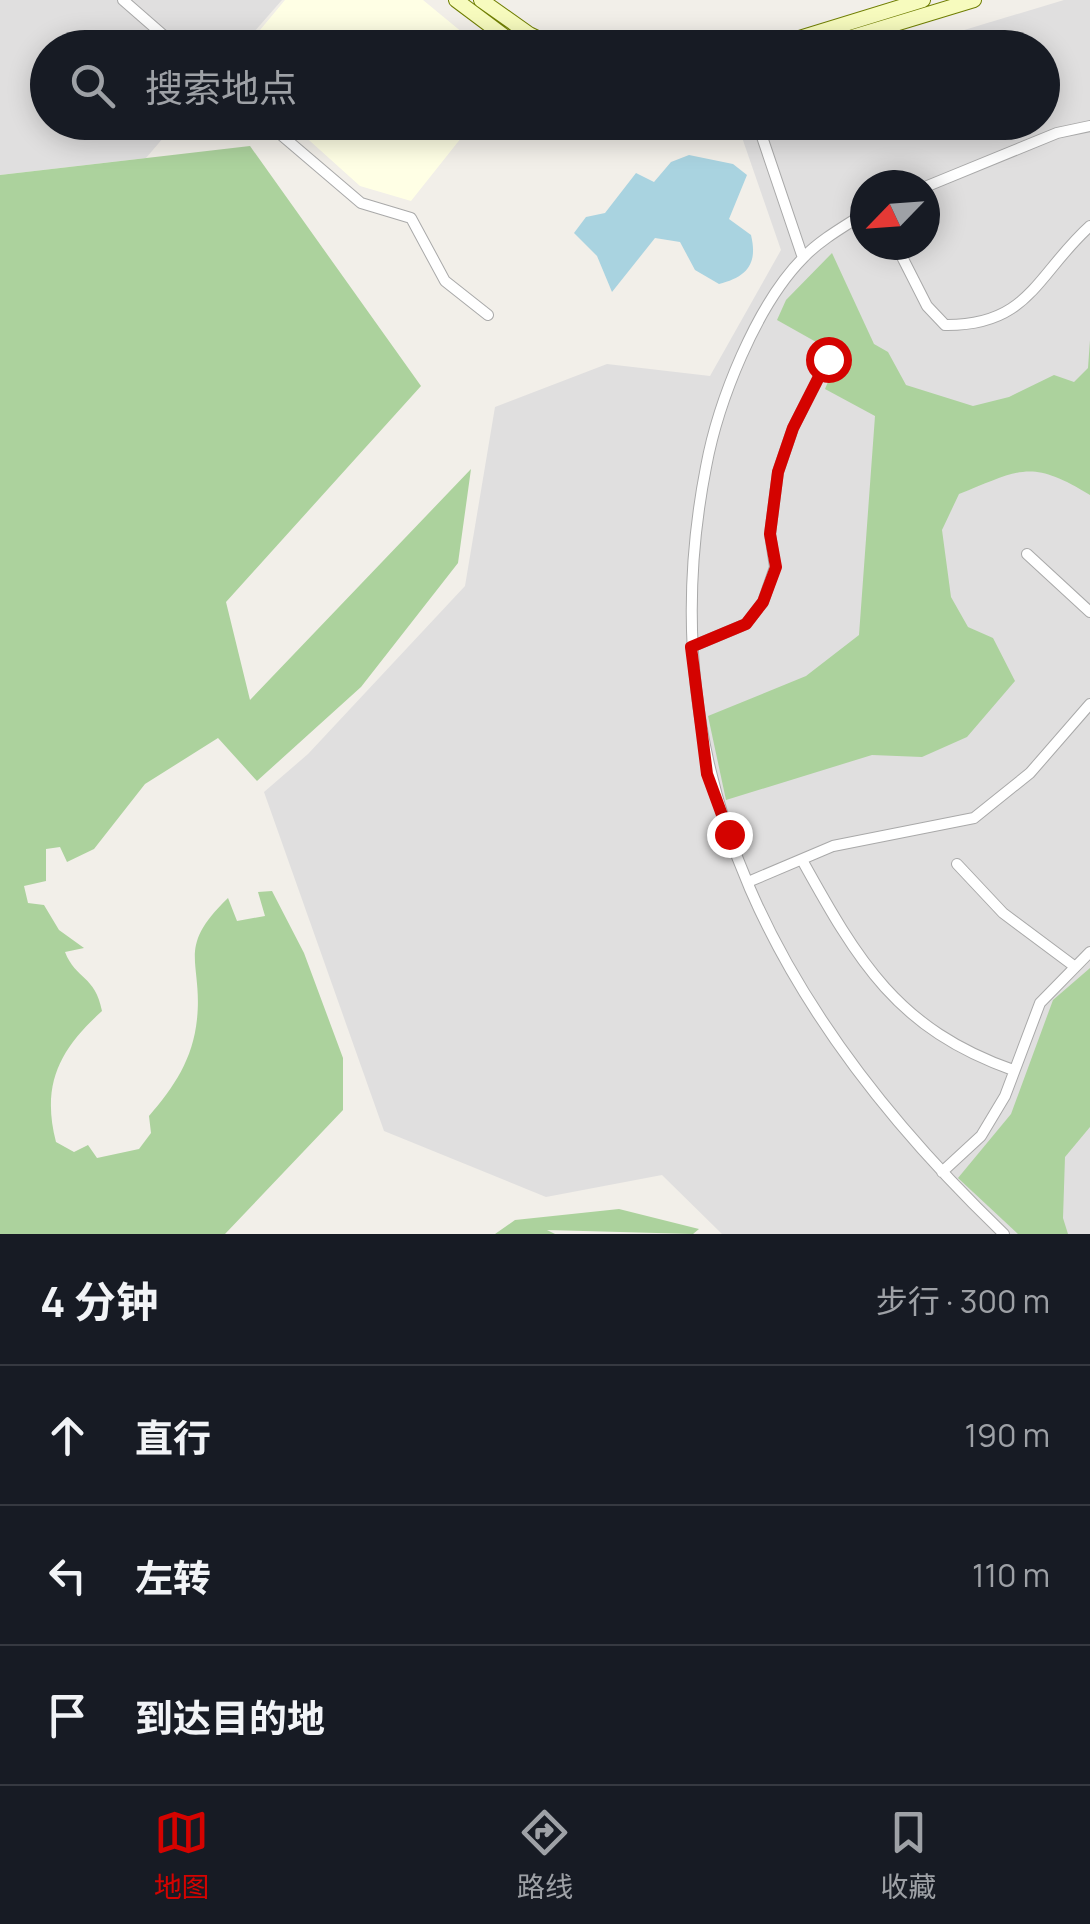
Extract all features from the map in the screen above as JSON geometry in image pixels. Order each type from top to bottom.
[{"type":"main road","points":[[456,0],[496,30]]},
{"type":"main road","points":[[481,0],[523,30]]},
{"type":"main road","points":[[826,30],[923,0]]},
{"type":"main road","points":[[875,30],[974,0]]},
{"type":"street","points":[[123,0],[157,30]]},
{"type":"street","points":[[1060,132],[1090,126]]},
{"type":"street","points":[[287,140],[361,203],[410,218],[445,281],[488,315]]},
{"type":"street","points":[[764,140],[802,258]]},
{"type":"street","points":[[940,181],[1040,140]]},
{"type":"street","points":[[850,224],[802,258],[758,322],[713,427],[692,558],[691,647],[707,774],[770,934],[834,1042],[942,1172],[1004,1234]]},
{"type":"street","points":[[904,260],[927,306],[945,325],[982,325],[1018,306],[1044,278],[1054,260],[1090,226]]},
{"type":"street","points":[[691,647],[746,624],[763,602],[776,567],[770,534],[778,472],[793,428],[828,359]]},
{"type":"street","points":[[1028,554],[1090,612]]},
{"type":"street","points":[[748,882],[852,842],[974,818],[1030,773],[1090,704]]},
{"type":"street","points":[[802,860],[875,981],[948,1039],[1013,1070]]},
{"type":"street","points":[[956,864],[1004,913],[1074,966]]},
{"type":"street","points":[[942,1172],[981,1136],[1005,1096],[1040,1003],[1090,952]]},
{"type":"shaded area","points":[[0,0],[282,0],[256,30],[30,30],[30,140],[161,140],[146,158],[0,175]]},
{"type":"shaded area","points":[[285,0],[423,0],[459,30],[260,30]]},
{"type":"shaded area","points":[[1064,0],[1090,0],[1090,1234],[722,1234],[662,1175],[546,1197],[384,1131],[264,792],[308,754],[465,586],[495,407],[607,364],[710,376],[781,250],[743,140],[1060,140],[1060,30],[964,30]]},
{"type":"shaded area","points":[[309,140],[459,140],[411,201],[360,186]]},
{"type":"green space","points":[[250,146],[421,386],[226,602],[250,700],[471,469],[458,563],[361,687],[257,781],[218,738],[145,784],[94,849],[67,862],[60,847],[46,849],[46,881],[24,886],[28,903],[44,905],[59,930],[84,948],[65,952],[95,991],[102,1011],[75,1039],[58,1069],[51,1102],[56,1142],[74,1152],[88,1145],[97,1158],[139,1149],[151,1133],[149,1116],[174,1083],[191,1047],[198,999],[196,943],[202,930],[228,898],[237,921],[265,916],[258,892],[272,891],[304,953],[343,1058],[343,1110],[225,1234],[0,1234],[0,175]]},
{"type":"green space","points":[[832,253],[874,344],[888,352],[906,385],[973,406],[1009,397],[1054,375],[1074,382],[1088,368],[1090,340],[1090,495],[1038,472],[1011,474],[959,494],[942,530],[951,597],[968,627],[993,638],[1015,681],[967,737],[922,757],[872,755],[726,800],[708,716],[806,676],[859,635],[875,416],[825,389],[837,360],[825,347],[777,320],[786,300]]},
{"type":"green space","points":[[1090,968],[1090,1127],[1065,1157],[1063,1218],[1068,1234],[1018,1234],[958,1178],[1011,1114],[1053,1000]]},
{"type":"green space","points":[[619,1209],[699,1229],[693,1234],[547,1230],[555,1234],[495,1234],[515,1220]]},
{"type":"water","points":[[689,155],[733,164],[747,175],[729,219],[751,235],[753,254],[748,268],[719,284],[695,270],[680,242],[655,238],[612,292],[597,256],[574,233],[586,217],[605,213],[636,173],[654,182],[671,162]]},
{"type":"route","points":[[729,834],[707,774],[691,647],[746,624],[763,602],[776,567],[770,534],[778,472],[793,428],[828,359]]}]
